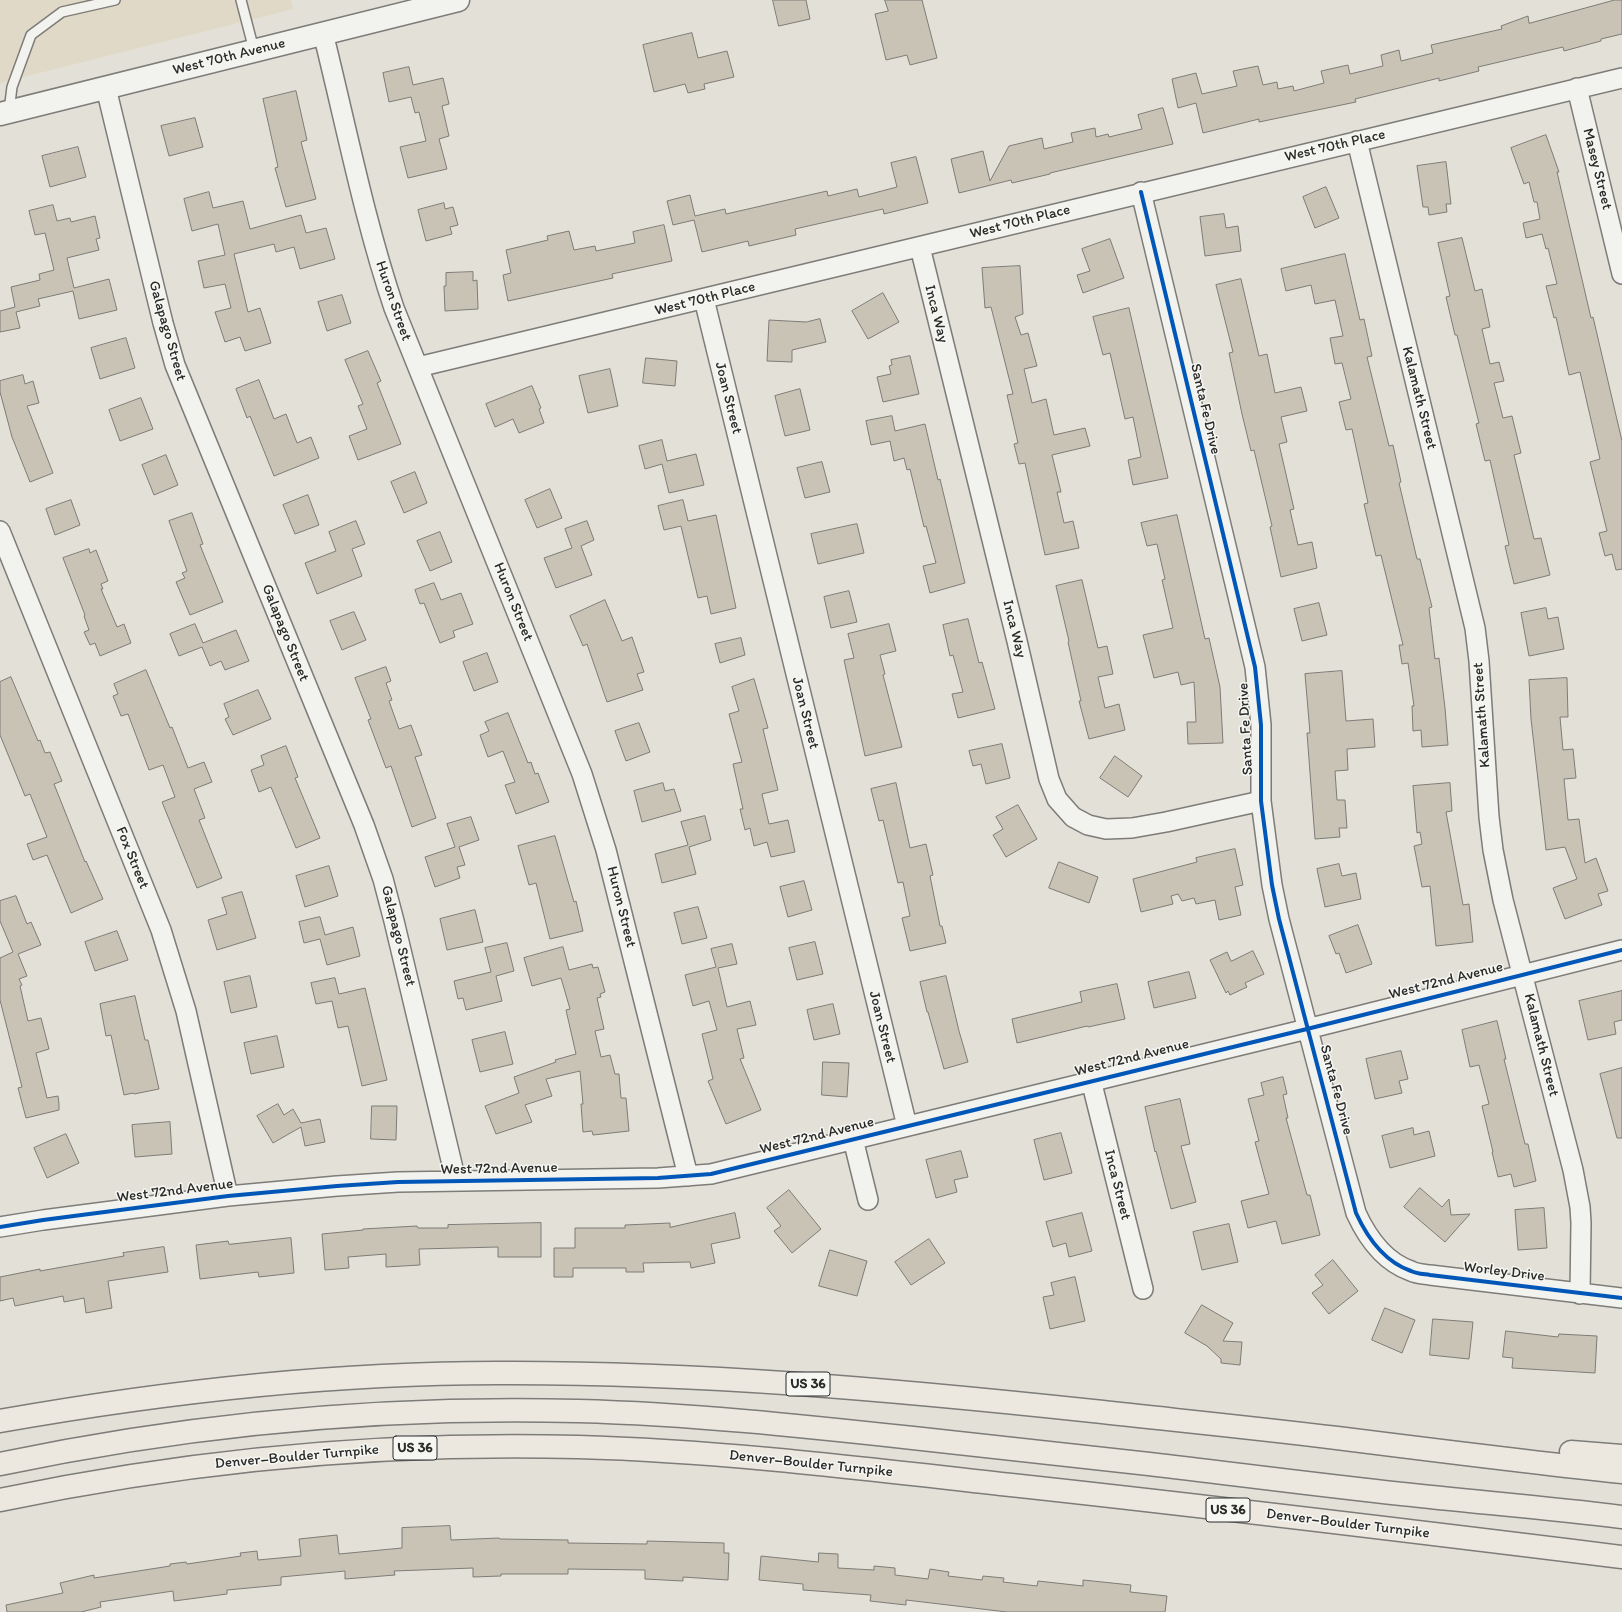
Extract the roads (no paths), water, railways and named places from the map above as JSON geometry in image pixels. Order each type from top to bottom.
[{"type":"highway","name":"US 36","points":[[0,1421],[135,1400],[278,1383],[423,1374],[565,1373],[686,1376],[962,1397],[1334,1438],[1622,1472]]},
{"type":"highway","points":[[0,1464],[130,1440],[274,1422],[456,1411],[581,1412],[735,1420],[818,1428],[1090,1457],[1398,1494],[1622,1517]]},
{"type":"highway","points":[[1334,1438],[1622,1456]]},
{"type":"highway","name":"Denver–Boulder Turnpike","points":[[0,1500],[124,1477],[187,1468],[347,1451],[429,1448],[581,1447],[696,1453],[782,1460],[1058,1490],[1622,1557]]},
{"type":"main road","name":"West 70th Avenue","points":[[4,113],[446,2]]},
{"type":"street","name":"Huron Street","points":[[323,33],[383,275],[394,308],[582,774],[606,850],[688,1176]]},
{"type":"street","name":"West 70th Place","points":[[418,367],[1622,78]]},
{"type":"street","name":"Galapago Street","points":[[106,88],[162,323],[175,365],[364,825],[383,879],[456,1181]]},
{"type":"street","name":"Masey Street","points":[[1577,88],[1622,274]]},
{"type":"street","name":"Kalamath Street","points":[[1357,141],[1475,628],[1479,661],[1489,817],[1493,850],[1503,900],[1573,1170],[1582,1224],[1580,1294]]},
{"type":"street","name":"Santa Fe Drive","points":[[1142,192],[1255,666],[1260,725],[1261,801],[1272,885],[1279,919],[1356,1213],[1362,1227],[1371,1240],[1387,1256]]},
{"type":"street","name":"Inca Way","points":[[920,247],[1017,640],[1049,779],[1057,799],[1073,817],[1088,825],[1106,829],[1132,828],[1166,822],[1261,801]]},
{"type":"street","name":"Joan Street","points":[[704,299],[906,1126]]},
{"type":"street","name":"Fox Street","points":[[0,531],[160,930],[186,1011],[228,1196]]},
{"type":"street","name":"West 72nd Avenue","points":[[1,1221],[43,1220],[228,1196],[352,1185],[456,1181],[658,1178],[688,1176],[729,1170],[1091,1080],[1307,1029],[1622,950]]},
{"type":"street","name":"Inca Street","points":[[1091,1080],[1142,1289]]},
{"type":"street","points":[[853,1140],[868,1200]]},
{"type":"street","name":"Worley Drive","points":[[1387,1256],[1397,1264],[1412,1272],[1430,1276],[1622,1298]]},
{"type":"lane","points":[[4,113],[31,35],[62,12],[115,0]]},
{"type":"lane","points":[[241,0],[254,50]]}]
